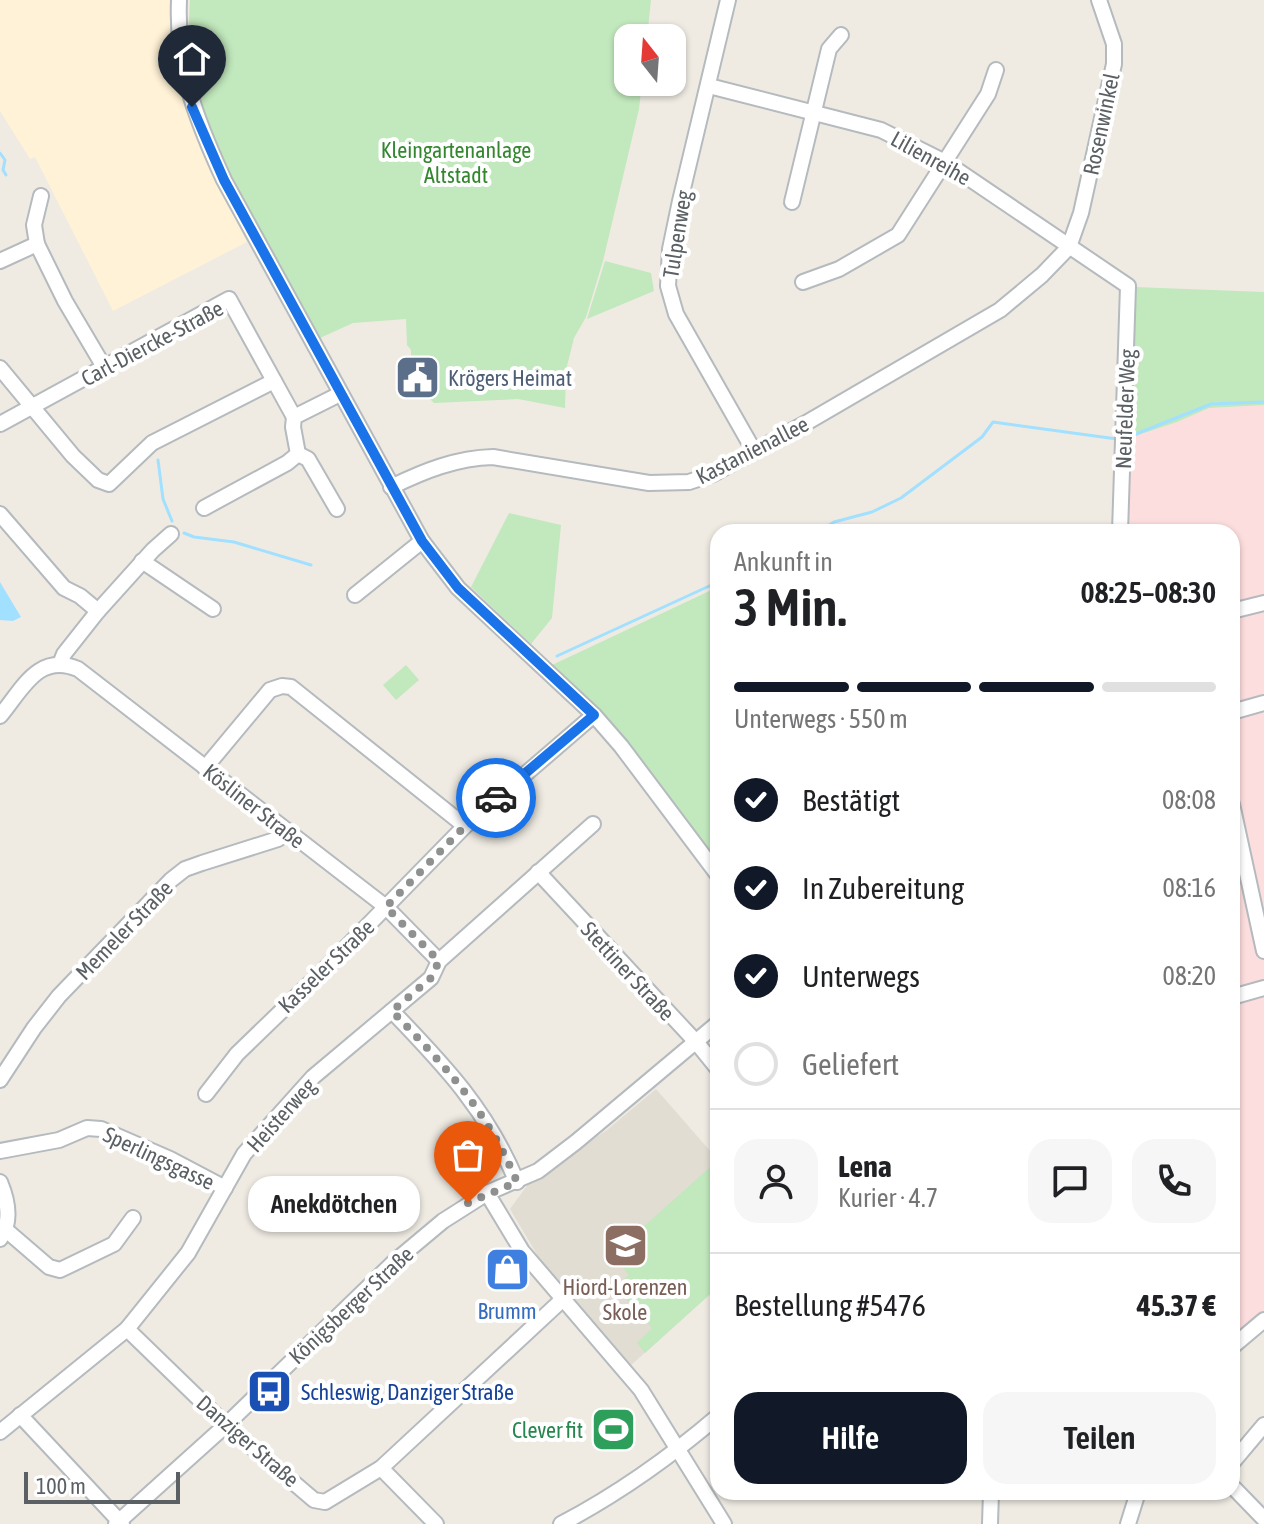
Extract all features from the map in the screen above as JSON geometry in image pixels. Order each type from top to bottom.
[{"type":"street","points":[[179,0],[184,69],[192,107],[202,132],[224,180],[422,541],[458,588],[594,715],[710,864]]},
{"type":"street","name":"Tulpenweg","points":[[728,0],[670,249],[668,286],[676,314],[754,451]]},
{"type":"street","name":"Rosenwinkel","points":[[1069,247],[1081,213],[1114,64],[1114,44],[1099,0]]},
{"type":"street","points":[[792,202],[829,49],[841,35]]},
{"type":"street","points":[[803,282],[839,269],[898,235],[988,94],[996,70]]},
{"type":"street","name":"Lilienreihe","points":[[709,86],[881,130],[945,162],[1128,286]]},
{"type":"street","points":[[41,196],[34,225],[37,244],[65,301],[104,367]]},
{"type":"street","points":[[0,261],[37,244]]},
{"type":"street","name":"Kastanienallee","points":[[391,487],[442,465],[471,458],[493,457],[649,483],[689,482],[713,474],[1000,310],[1042,275],[1069,247]]},
{"type":"street","name":"Neufelder Weg","points":[[1120,524],[1128,286]]},
{"type":"street","name":"Carl-Diercke-Straße","points":[[0,424],[229,299],[294,417]]},
{"type":"street","points":[[0,368],[73,456],[98,480],[109,484],[152,443],[274,381]]},
{"type":"street","points":[[298,454],[294,417],[340,394]]},
{"type":"street","points":[[204,508],[298,454]]},
{"type":"street","points":[[298,454],[308,459],[337,509]]},
{"type":"street","points":[[0,514],[64,588],[98,611]]},
{"type":"street","points":[[0,716],[31,675],[45,667],[60,664],[64,654],[98,611],[142,561],[171,534]]},
{"type":"street","points":[[355,595],[422,541]]},
{"type":"street","points":[[142,561],[213,609]]},
{"type":"street","points":[[1240,609],[1264,603]]},
{"type":"street","name":"Kösliner Straße","points":[[60,664],[78,669],[386,907],[439,961]]},
{"type":"street","points":[[205,768],[270,690],[291,687],[465,826]]},
{"type":"street","points":[[1240,710],[1264,703]]},
{"type":"street","name":"Kasseler Straße","points":[[206,1094],[237,1054],[465,826],[594,715]]},
{"type":"street","name":"Heisterweg","points":[[0,1432],[127,1329],[188,1253],[244,1154],[313,1077],[431,978],[439,961],[593,824]]},
{"type":"street","name":"Memeler Straße","points":[[0,1080],[59,996],[171,880],[185,869],[278,839],[287,832]]},
{"type":"street","points":[[1240,841],[1264,951]]},
{"type":"street","name":"Stettiner Straße","points":[[538,872],[710,1059]]},
{"type":"street","points":[[1240,995],[1264,988]]},
{"type":"street","points":[[392,1011],[470,1097],[489,1124],[517,1182]]},
{"type":"street","name":"Königsberger Straße","points":[[119,1523],[226,1425],[394,1262],[443,1221],[487,1193],[538,1171],[710,1031]]},
{"type":"street","name":"Sperlingsgasse","points":[[0,1151],[59,1140],[87,1128],[101,1129],[170,1159],[225,1188]]},
{"type":"street","points":[[0,1182],[8,1202],[3,1234],[49,1267],[60,1270],[114,1244],[133,1218]]},
{"type":"street","points":[[487,1193],[522,1251],[627,1372],[724,1524]]},
{"type":"street","name":"Danziger Straße","points":[[127,1329],[226,1425],[314,1500],[325,1502],[381,1468],[562,1300]]},
{"type":"street","points":[[1240,1340],[1264,1320]]},
{"type":"street","points":[[20,1415],[119,1523]]},
{"type":"street","points":[[561,1524],[630,1484],[710,1423]]},
{"type":"street","points":[[1240,1454],[1264,1425]]},
{"type":"street","points":[[381,1468],[436,1524]]},
{"type":"street","points":[[1240,1494],[1264,1519]]},
{"type":"street","points":[[990,1524],[991,1500]]},
{"type":"street","points":[[1128,1524],[1136,1500]]},
{"type":"shaded area","points":[[0,0],[171,0],[173,51],[182,94],[201,151],[247,242],[113,311],[35,157],[30,159],[0,111]]},
{"type":"shaded area","points":[[1264,405],[1264,1312],[1240,1331],[1240,524],[1127,524],[1132,437],[1209,408]]},
{"type":"shaded area","name":"Hiord-Lorenzen Skole","points":[[656,1089],[710,1151],[710,1294],[630,1366],[554,1283],[510,1209],[532,1179],[607,1130]]},
{"type":"green space","name":"Kleingartenanlage Altstadt","points":[[190,0],[651,0],[648,24],[614,24],[614,96],[640,96],[639,109],[603,261],[586,317],[574,338],[566,370],[565,408],[518,399],[434,403],[430,399],[428,358],[411,358],[406,319],[353,323],[320,338],[220,154],[197,91],[189,34]]},
{"type":"green space","points":[[605,261],[651,273],[654,291],[587,319]]},
{"type":"green space","points":[[1135,287],[1264,292],[1264,405],[1209,408],[1132,437]]},
{"type":"green space","points":[[509,513],[561,525],[552,618],[531,644],[471,587]]},
{"type":"green space","points":[[710,591],[710,851],[597,707],[552,665]]},
{"type":"green space","points":[[406,665],[419,680],[396,700],[383,685]]},
{"type":"green space","points":[[710,1167],[710,1294],[645,1353],[637,1343],[652,1328],[615,1287],[629,1275],[612,1255]]},
{"type":"water","points":[[0,582],[21,617],[13,621],[0,620]]},
{"type":"waterway","points":[[0,153],[5,160],[3,170],[6,175]]},
{"type":"waterway","points":[[1136,434],[1211,404],[1264,402]]},
{"type":"waterway","points":[[831,524],[872,512],[901,498],[982,437],[993,422],[1117,439]]},
{"type":"waterway","points":[[158,460],[163,499],[172,521]]},
{"type":"waterway","points":[[184,533],[234,542],[311,565]]},
{"type":"waterway","points":[[557,656],[710,586]]},
{"type":"way so far","points":[[468,1203],[517,1182],[489,1124],[470,1097],[392,1011],[431,978],[439,961],[386,907],[496,798]]},
{"type":"place","name":"Krögers Heimat","points":[[417,378]]},
{"type":"place","name":"Anekdötchen","points":[[468,1203]]},
{"type":"place","name":"Hiord-Lorenzen Skole","points":[[625,1246]]},
{"type":"place","name":"Brumm","points":[[507,1270]]},
{"type":"place","name":"Schleswig, Danziger Straße","points":[[270,1392]]},
{"type":"place","name":"Clever fit","points":[[614,1430]]},
{"type":"route","points":[[192,107],[224,180],[422,541],[458,588],[594,715],[496,798]]}]
